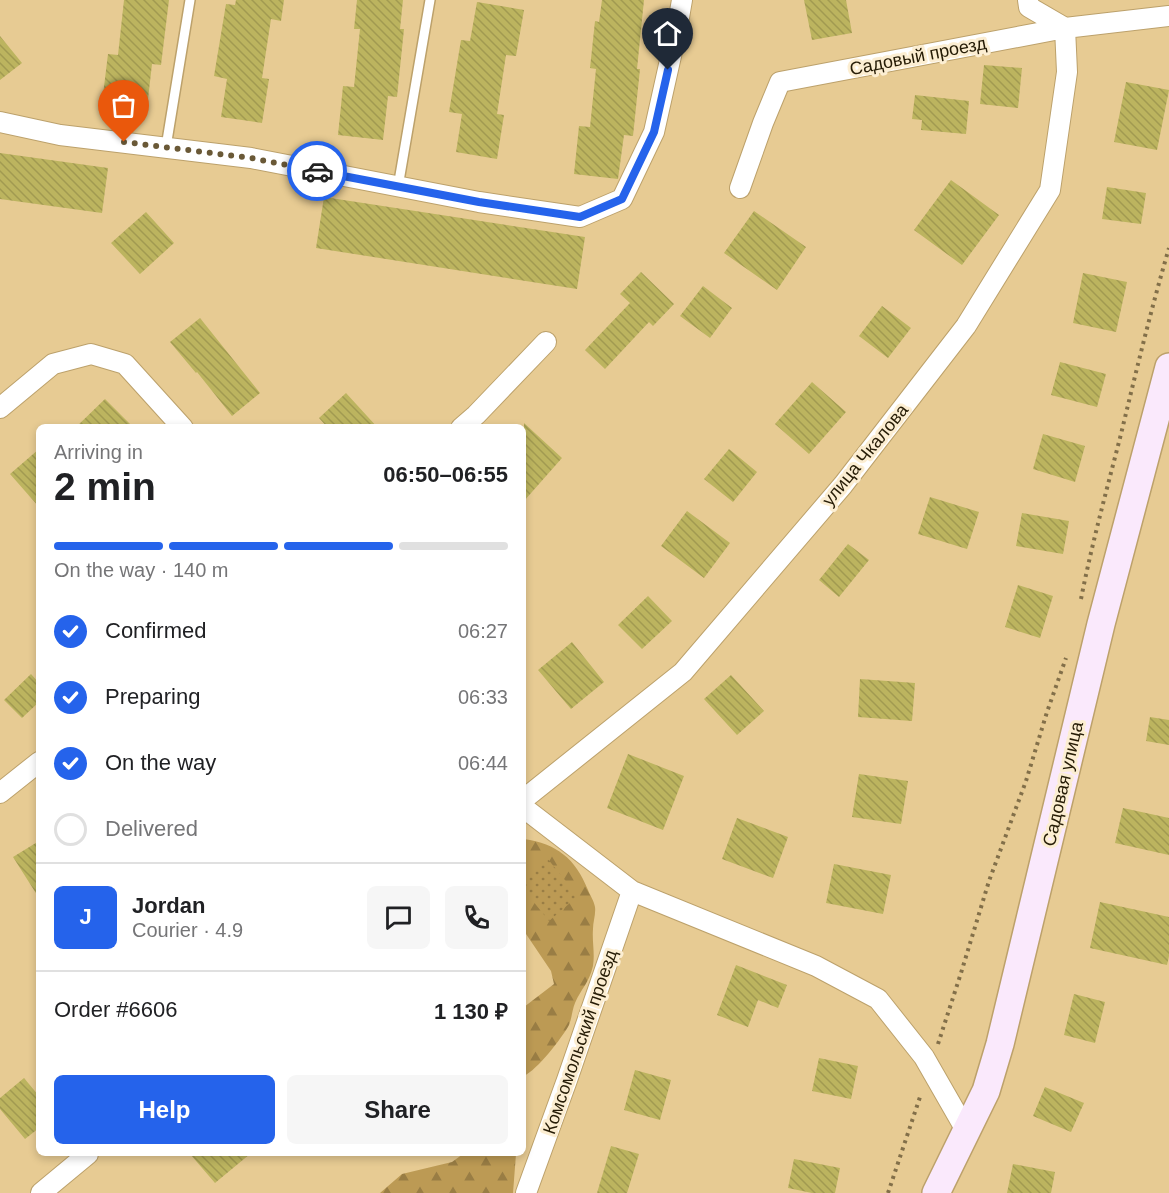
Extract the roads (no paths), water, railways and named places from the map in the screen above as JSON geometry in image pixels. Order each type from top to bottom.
[{"type":"street","points":[[0,122],[60,135],[251,158],[479,202],[580,217],[622,199],[654,132],[677,29],[681,0]]},
{"type":"street","points":[[1028,0],[1029,7],[1065,28]]},
{"type":"street","name":"Садовый проезд","points":[[740,188],[780,82],[1065,28],[1169,16]]},
{"type":"street","name":"улица Чкалова","points":[[526,797],[683,672],[843,484],[966,326],[1050,190],[1067,72],[1065,28]]},
{"type":"street","points":[[466,424],[546,342]]},
{"type":"street","points":[[0,408],[53,364],[91,354],[125,364],[179,424]]},
{"type":"street","name":"Садовая улица","points":[[936,1193],[986,1091],[1000,1044],[1101,624],[1169,367]]},
{"type":"street","points":[[0,793],[36,764]]},
{"type":"street","points":[[526,810],[632,891],[816,966],[878,999],[924,1057],[967,1132]]},
{"type":"street","name":"Комсомольский проезд","points":[[526,1193],[632,891]]},
{"type":"street","points":[[41,1193],[86,1156]]},
{"type":"lane","points":[[166,147],[190,0]]},
{"type":"lane","points":[[398,187],[430,0]]}]
